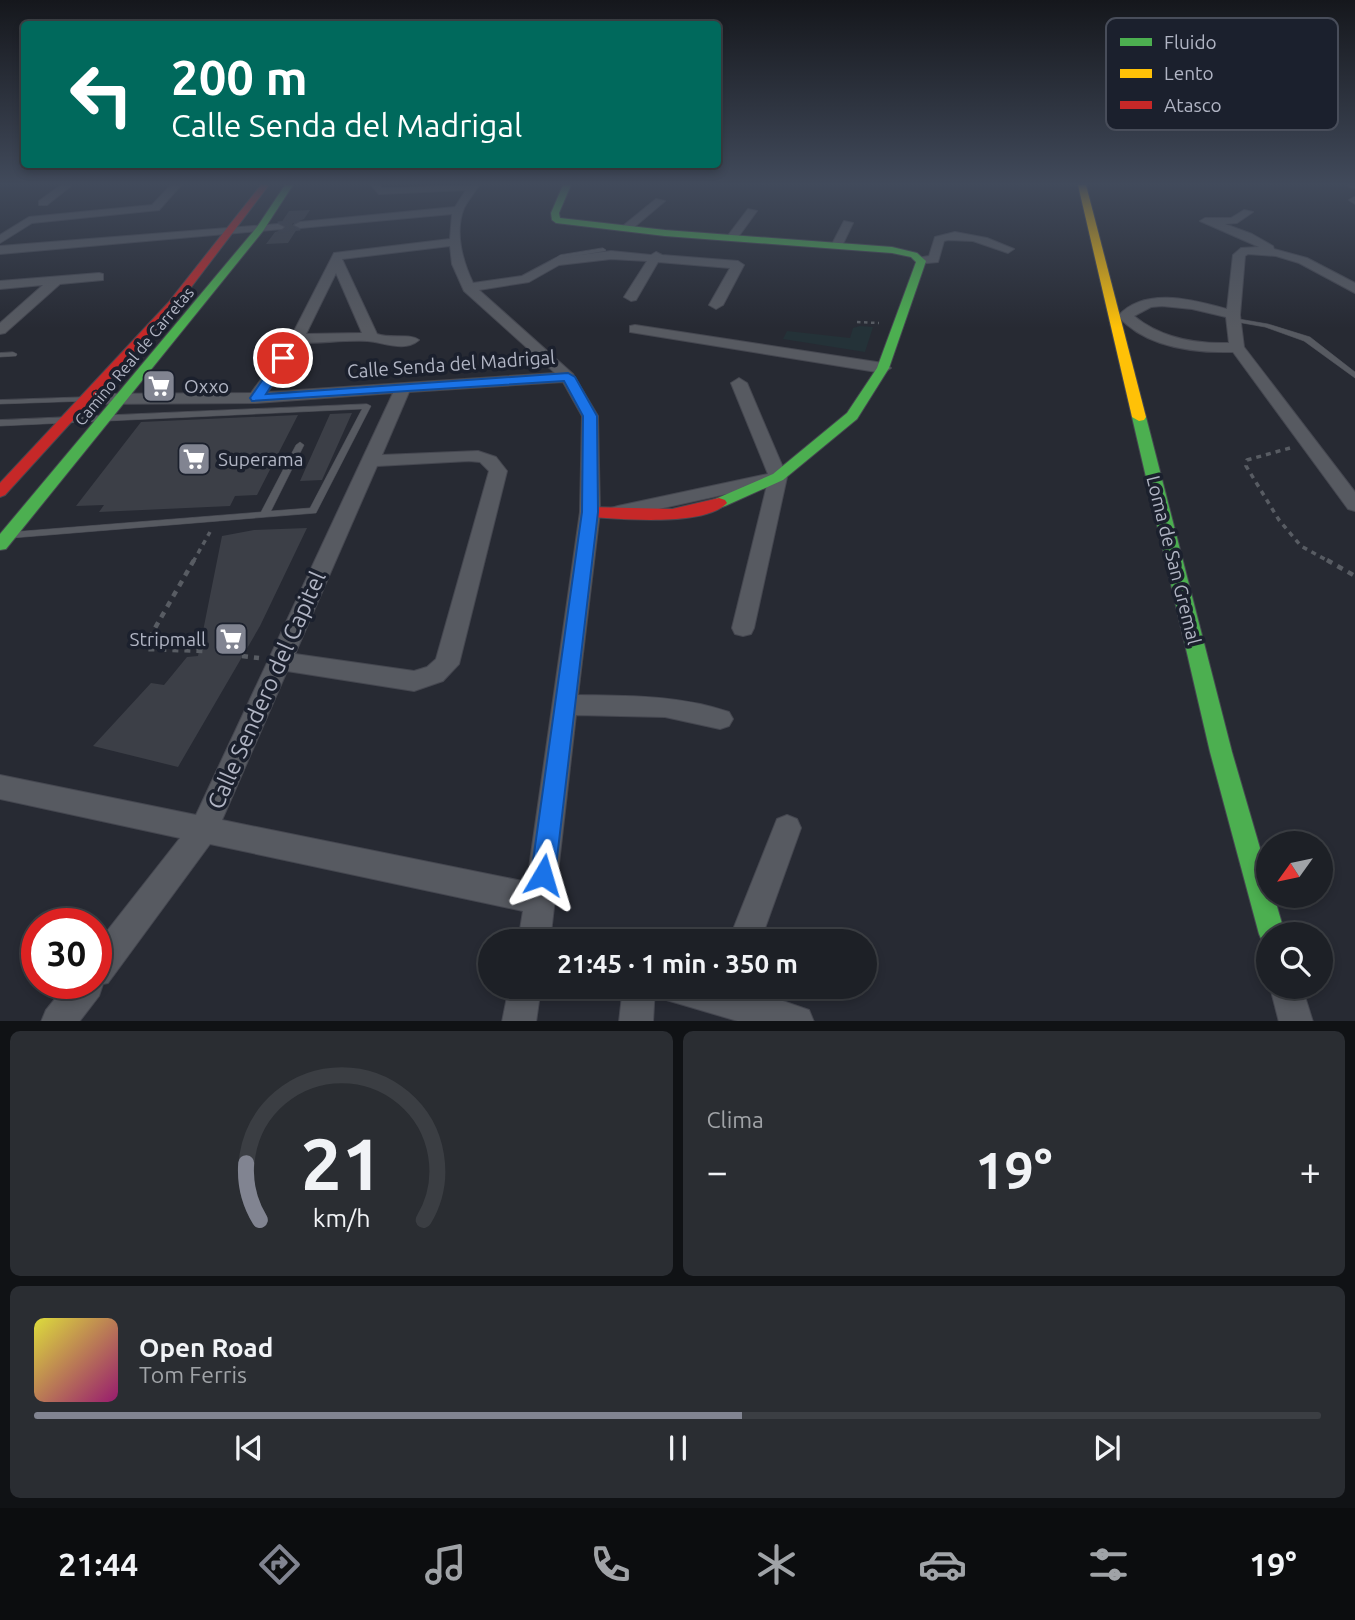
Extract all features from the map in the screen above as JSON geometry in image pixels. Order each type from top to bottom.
[{"type":"street","points":[[0,250],[225,233]]},
{"type":"street","name":"Camino Real de Carretas","points":[[0,492],[232,233]]},
{"type":"street","name":"Camino Real de Carretas","points":[[4,540],[257,233]]},
{"type":"street","points":[[457,233],[458,264],[474,293],[568,377],[590,416],[590,512],[536,929]]},
{"type":"street","points":[[682,233],[901,251],[921,261],[934,259],[939,239],[946,236],[979,239],[1008,249]]},
{"type":"street","points":[[733,238],[737,233]]},
{"type":"street","points":[[837,246],[843,233]]},
{"type":"street","name":"Loma de San Gremal","points":[[1096,233],[1119,315],[1221,752],[1269,922]]},
{"type":"street","points":[[1238,233],[1272,250],[1317,264],[1355,289]]},
{"type":"street","points":[[256,398],[297,339],[338,256],[456,242]]},
{"type":"street","points":[[1272,250],[1245,250],[1240,255],[1233,318],[1237,347],[1308,443],[1348,485],[1355,505]]},
{"type":"street","points":[[474,293],[514,289],[549,264],[611,255],[656,256],[739,265],[716,305]]},
{"type":"street","points":[[631,297],[656,256]]},
{"type":"street","points":[[337,261],[371,337]]},
{"type":"street","points":[[590,512],[613,513],[778,477],[852,416],[883,368],[921,261]]},
{"type":"street","points":[[0,285],[99,277]]},
{"type":"street","points":[[0,330],[56,281]]},
{"type":"street","points":[[1119,315],[1140,306],[1166,302],[1233,318]]},
{"type":"street","points":[[1119,315],[1151,334],[1171,341],[1220,348],[1237,347]]},
{"type":"street","points":[[635,329],[883,368]]},
{"type":"street","points":[[297,339],[371,337],[389,343],[412,340]]},
{"type":"street","name":"Calle Senda del Madrigal","points":[[86,399],[256,398],[568,377]]},
{"type":"street","points":[[739,383],[778,477],[743,628]]},
{"type":"street","name":"Calle Sendero del Capitel","points":[[112,950],[203,831],[403,389]]},
{"type":"street","points":[[278,661],[414,681],[435,674],[447,664],[498,471],[495,464],[485,457],[372,461]]},
{"type":"street","points":[[566,705],[665,707],[720,719]]},
{"type":"street","points":[[0,787],[540,900]]},
{"type":"street","points":[[749,929],[787,828]]},
{"type":"street","points":[[58,1021],[75,999]]},
{"type":"street","points":[[519,1021],[524,999]]},
{"type":"street","points":[[636,1021],[638,999]]},
{"type":"street","points":[[740,999],[797,1021]]},
{"type":"street","points":[[1290,999],[1296,1021]]},
{"type":"lane","points":[[549,264],[562,256],[603,250]]},
{"type":"lane","points":[[1233,318],[1266,325],[1307,339],[1355,376]]},
{"type":"lane","points":[[0,355],[13,354]]},
{"type":"lane","points":[[0,402],[86,399]]},
{"type":"lane","points":[[0,423],[367,406],[313,511],[4,540]]},
{"type":"lane","points":[[265,514],[300,445]]},
{"type":"path","points":[[857,322],[880,323]]},
{"type":"path","points":[[1308,443],[1247,460],[1246,466],[1279,520],[1301,547],[1355,576]]},
{"type":"path","points":[[205,651],[143,649],[218,518]]},
{"type":"shaded area","points":[[873,327],[865,352],[783,339],[787,331],[850,338],[853,328]]},
{"type":"building","points":[[275,233],[295,233],[288,243],[266,244]]},
{"type":"building","points":[[352,413],[322,480],[300,481],[330,414]]},
{"type":"building","name":"Superama","points":[[298,415],[257,495],[235,496],[230,506],[99,512],[104,505],[76,506],[141,422]]},
{"type":"building","name":"Stripmall","points":[[307,528],[260,626],[178,767],[93,746],[151,683],[164,685],[187,657],[198,656],[222,536],[254,530]]},
{"type":"traffic: fast","points":[[0,545],[257,233]]},
{"type":"traffic: fast","points":[[662,233],[892,250],[914,255],[921,261],[883,368],[852,416],[778,477],[719,503]]},
{"type":"traffic: fast","points":[[1139,417],[1221,752],[1269,922]]},
{"type":"traffic: slow","points":[[1094,233],[1139,417]]},
{"type":"traffic: jam","points":[[0,492],[172,305],[228,233]]},
{"type":"traffic: jam","points":[[590,512],[672,514],[704,509],[719,503]]},
{"type":"place","name":"Oxxo","points":[[159,386]]},
{"type":"place","name":"Superama","points":[[194,459]]},
{"type":"place","name":"Stripmall","points":[[231,639]]},
{"type":"route","points":[[283,358],[256,398],[568,377],[590,416],[590,512],[543,875]]}]
